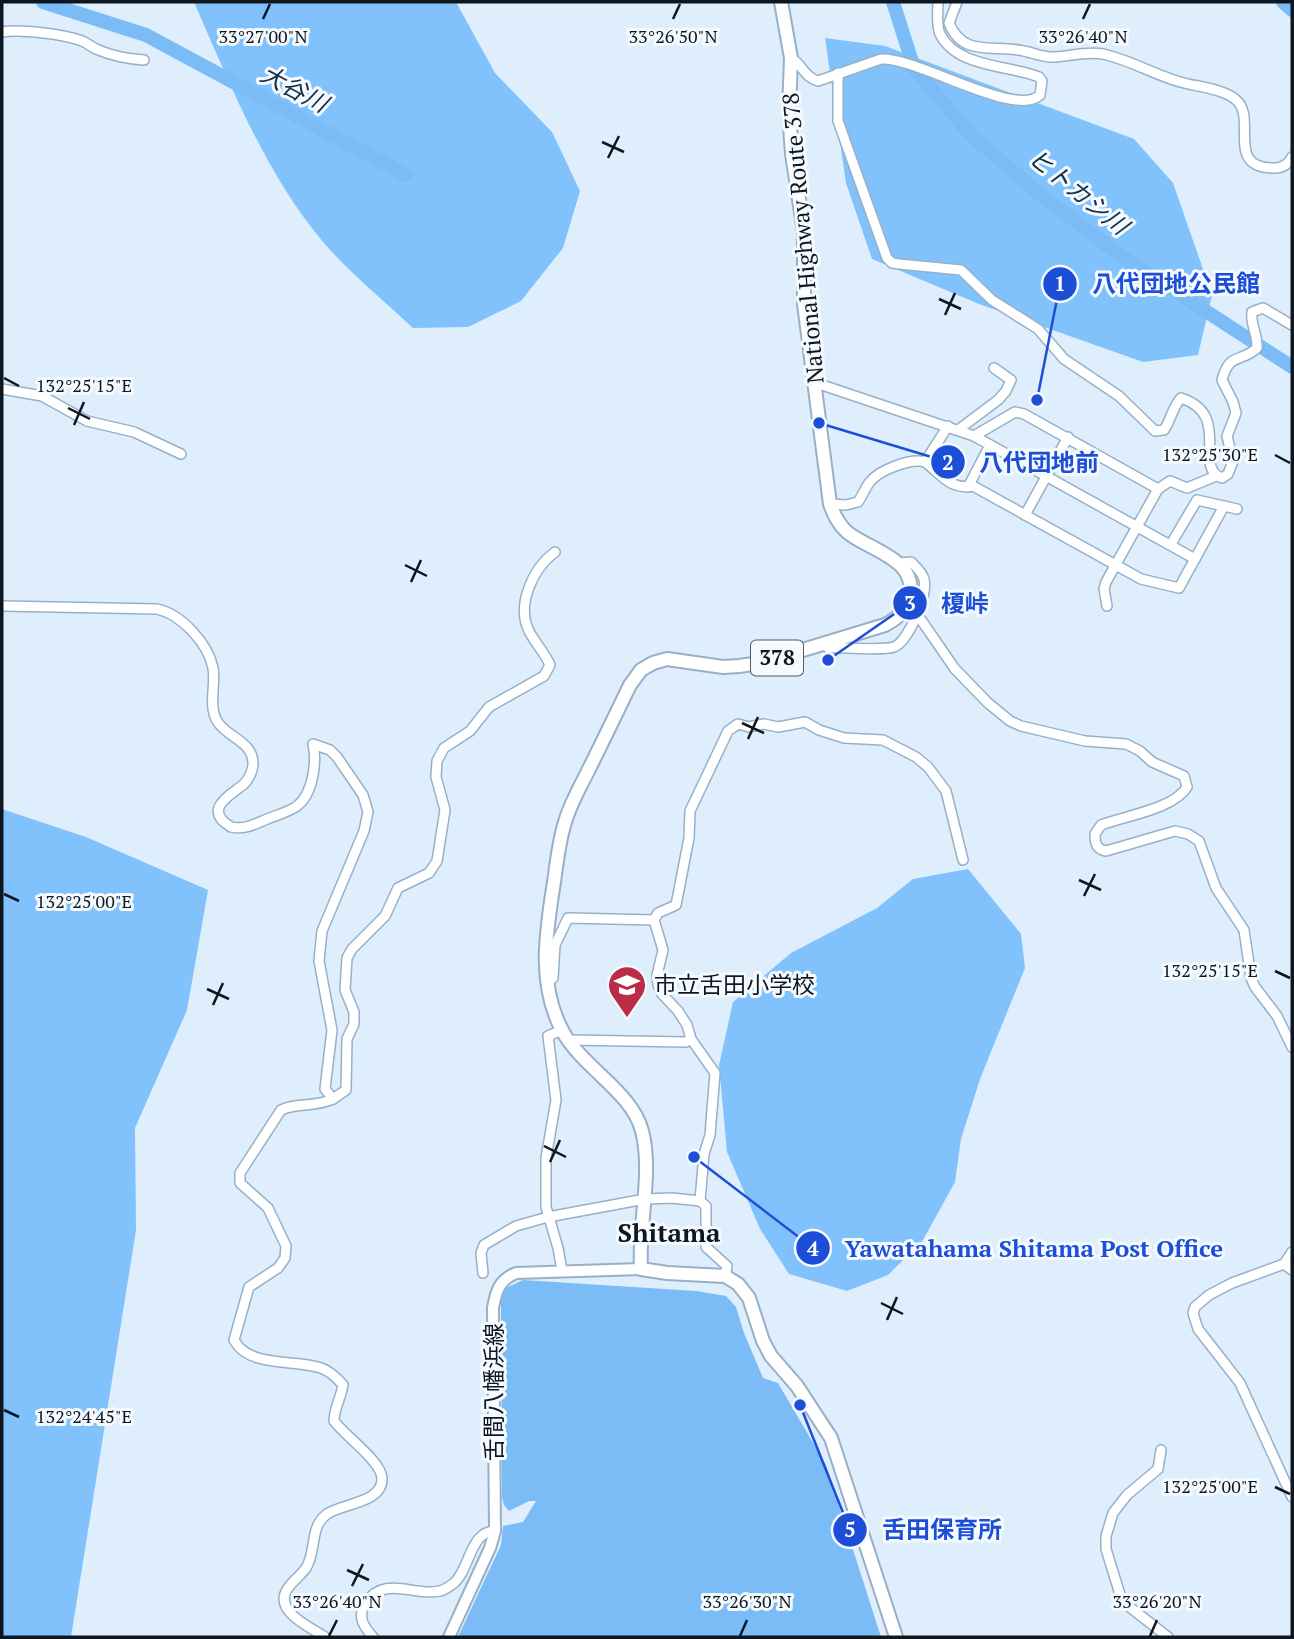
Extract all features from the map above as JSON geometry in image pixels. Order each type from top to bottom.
[{"type":"highway","name":"National Highway Route 378","points":[[781,2],[791,58],[790,135],[804,232],[804,304],[830,504],[844,530],[898,563]]},
{"type":"highway","name":"378","points":[[640,1269],[645,1199],[642,1131],[636,1115],[624,1100],[586,1062],[565,1035],[553,1010],[547,983],[547,931],[558,852],[566,819],[629,685],[641,670],[667,659],[723,667],[760,663],[885,625],[897,619],[906,609],[911,591],[908,575],[898,563]]},
{"type":"highway","points":[[640,1269],[725,1276],[738,1284],[748,1298],[771,1356],[797,1386],[831,1438],[896,1637]]},
{"type":"main road","name":"舌間八幡浜線","points":[[449,1637],[486,1558],[495,1531],[493,1308],[496,1291],[505,1278],[516,1273],[640,1269]]},
{"type":"street","points":[[791,58],[799,63],[805,75],[818,81],[890,58],[1001,97],[1032,101],[1040,96],[1042,81],[1039,77],[971,59],[948,46],[940,33],[938,2]]},
{"type":"street","points":[[957,2],[949,23],[957,38],[966,44],[979,48],[1023,50],[1048,58],[1093,53],[1105,55],[1224,94],[1235,99],[1241,109],[1244,150],[1247,157],[1262,166],[1278,169],[1289,163],[1292,157]]},
{"type":"street","points":[[2,32],[14,30],[46,33],[83,41],[120,58],[144,61]]},
{"type":"street","points":[[838,73],[838,121],[887,258],[892,263],[961,270],[992,300],[1038,328],[1064,359],[1119,396],[1155,431],[1164,430],[1181,398],[1194,402],[1203,410],[1208,422],[1210,469],[1216,476],[1222,478],[1228,474],[1233,461],[1227,436],[1236,413],[1222,380],[1224,369],[1231,360],[1257,348],[1258,338],[1252,312],[1262,308],[1292,325]]},
{"type":"street","points":[[925,462],[953,428],[1006,391],[1011,380],[994,368]]},
{"type":"street","points":[[814,385],[822,385],[974,436],[1195,559]]},
{"type":"street","points":[[2,389],[42,396],[88,421],[134,432],[181,454]]},
{"type":"street","points":[[974,436],[1014,412],[1024,414],[1158,489]]},
{"type":"street","points":[[1025,515],[1068,438]]},
{"type":"street","points":[[968,487],[990,445]]},
{"type":"street","points":[[830,504],[846,505],[858,502],[871,481],[902,464],[917,460],[925,462],[953,485],[973,486],[1141,579],[1179,588],[1224,506]]},
{"type":"street","points":[[1107,606],[1104,589],[1158,489],[1170,481],[1187,488],[1216,476]]},
{"type":"street","points":[[1171,544],[1197,500],[1237,509]]},
{"type":"street","points":[[325,1637],[288,1611],[284,1604],[285,1592],[308,1563],[316,1527],[320,1521],[338,1508],[372,1496],[381,1485],[381,1473],[373,1461],[334,1421],[334,1409],[343,1385],[335,1376],[322,1368],[251,1356],[239,1349],[234,1340],[249,1287],[278,1268],[285,1258],[286,1246],[268,1208],[240,1183],[240,1173],[281,1110],[289,1106],[319,1105],[346,1090],[347,1040],[354,1024],[354,1012],[345,990],[347,958],[352,949],[385,916],[398,888],[429,873],[437,861],[445,810],[436,777],[437,761],[444,748],[470,731],[489,707],[533,683],[548,671],[550,665],[528,630],[525,615],[527,596],[534,575],[544,560],[555,552]]},
{"type":"street","points":[[824,643],[828,648],[895,647],[905,636],[917,614],[925,585],[923,575],[911,562],[898,563]]},
{"type":"street","points":[[2,606],[157,609],[180,618],[210,658],[216,720],[246,746],[253,761],[250,776],[243,785],[227,794],[219,810],[221,817],[230,827],[247,828],[284,813],[302,801],[310,786],[313,771],[313,744],[330,750],[354,780],[363,795],[367,819],[322,931],[318,961],[332,1030],[325,1089],[333,1099]]},
{"type":"street","points":[[917,614],[955,669],[1010,721],[1085,741],[1126,744],[1140,751],[1152,762],[1184,776],[1187,787],[1179,797],[1101,825],[1095,834],[1097,846],[1106,851],[1175,831],[1188,834],[1199,841],[1216,888],[1244,930],[1251,978],[1277,1016],[1292,1047]]},
{"type":"street","points":[[700,1201],[704,1154],[710,1135],[715,1073],[691,1039],[687,1025],[658,985],[657,975],[663,950],[654,920],[657,913],[676,905],[690,838],[690,811],[728,731],[738,724],[749,727],[764,724],[778,727],[805,722],[844,738],[883,740],[916,757],[928,766],[946,791],[963,860]]},
{"type":"street","points":[[547,983],[553,978],[555,945],[568,918],[654,920]]},
{"type":"street","points":[[562,1271],[546,1207],[546,1158],[556,1100],[548,1036],[686,1042],[691,1039]]},
{"type":"street","points":[[483,1273],[481,1253],[484,1245],[516,1226],[548,1217],[645,1199],[672,1198],[700,1201],[706,1206],[706,1247],[727,1266],[725,1276]]},
{"type":"street","points":[[1292,1252],[1284,1264],[1232,1283],[1201,1301],[1193,1313],[1198,1329],[1240,1383],[1292,1497]]},
{"type":"street","points":[[1284,1264],[1292,1270]]},
{"type":"street","points":[[1161,1450],[1158,1469],[1127,1495],[1112,1513],[1106,1536],[1106,1549],[1122,1601],[1168,1637]]},
{"type":"street","points":[[373,1637],[364,1628],[361,1619],[363,1607],[370,1597],[391,1587],[442,1591],[461,1575],[481,1535],[487,1531],[495,1531]]},
{"type":"shaded area","points":[[194,2],[456,2],[495,73],[552,132],[580,191],[563,248],[521,301],[468,327],[413,328],[344,265],[323,242],[283,187],[250,127]]},
{"type":"shaded area","points":[[825,38],[885,46],[1134,139],[1173,183],[1212,295],[1198,355],[1143,362],[979,304],[872,259],[846,183]]},
{"type":"shaded area","points":[[2,809],[86,837],[208,890],[187,1010],[135,1128],[136,1230],[71,1637],[2,1637]]},
{"type":"shaded area","points":[[968,869],[1021,934],[1025,968],[980,1079],[961,1139],[955,1182],[923,1240],[888,1275],[847,1291],[789,1274],[760,1229],[727,1152],[719,1065],[733,1002],[791,953],[877,908],[913,879]]},
{"type":"shaded area","points":[[523,1280],[696,1291],[726,1296],[736,1307],[763,1378],[778,1383],[826,1465],[881,1637],[458,1637],[501,1545],[503,1526],[523,1522],[536,1501],[529,1501],[509,1511],[502,1498],[501,1301],[506,1288]]},
{"type":"waterway","name":"大谷川","points":[[43,2],[146,35],[406,175]]},
{"type":"waterway","name":"ヒトカシ川","points":[[893,2],[914,68],[971,135],[1042,196],[1127,260],[1292,367]]},
{"type":"waterway","points":[[1283,2],[1292,10]]},
{"type":"place","name":"八代団地公民館","points":[[1037,400]]},
{"type":"place","name":"八代団地前","points":[[819,423]]},
{"type":"place","name":"榎峠","points":[[828,660]]},
{"type":"place","name":"市立舌田小学校","points":[[627,1019]]},
{"type":"place","name":"Yawatahama Shitama Post Office","points":[[694,1157]]},
{"type":"place","name":"舌田保育所","points":[[800,1405]]},
{"type":"district","name":"Shitama","points":[[669,1233]]}]
